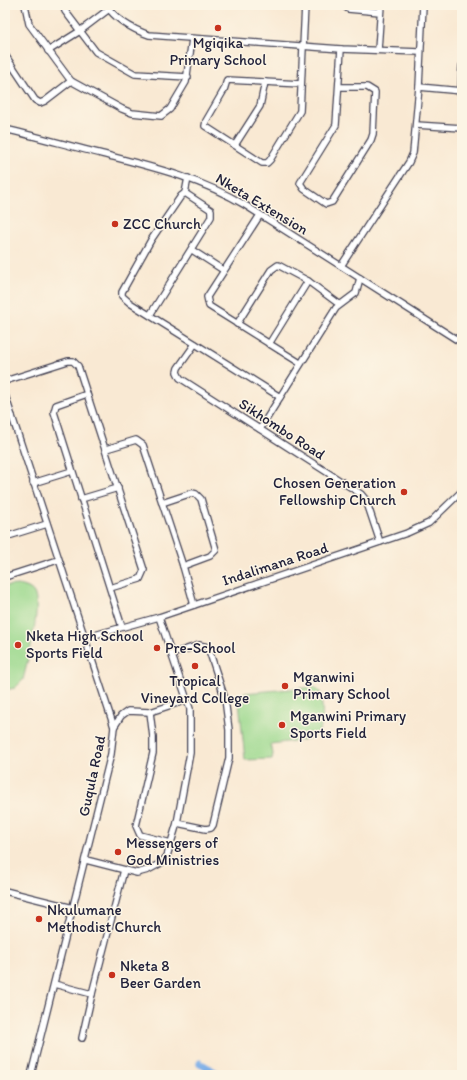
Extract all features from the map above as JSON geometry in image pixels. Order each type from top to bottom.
[{"type":"street","points":[[25,5],[29,24],[71,81],[122,109],[132,112],[161,116],[170,109],[188,77],[192,39]]},
{"type":"street","points":[[63,5],[96,52],[135,74],[188,77]]},
{"type":"street","points":[[301,84],[227,80],[224,90],[205,124],[207,128],[262,163],[268,162],[299,114],[301,84],[305,5]]},
{"type":"street","points":[[343,5],[348,9],[380,12]]},
{"type":"street","points":[[378,50],[381,5]]},
{"type":"street","points":[[341,266],[409,162],[414,148],[423,5]]},
{"type":"street","points":[[48,50],[80,30],[107,7],[122,21],[144,33],[192,39],[341,49],[420,52]]},
{"type":"street","points":[[339,87],[366,87],[373,90],[376,95],[373,134],[371,140],[332,202],[326,204],[304,189],[300,183],[335,127],[341,49]]},
{"type":"street","points":[[5,55],[35,100],[40,103],[45,101],[71,81]]},
{"type":"street","points":[[419,87],[461,91],[462,66]]},
{"type":"street","points":[[235,145],[260,106],[265,82]]},
{"type":"street","points":[[416,125],[462,128]]},
{"type":"street","name":"Nketa Extension","points":[[5,129],[188,178],[223,193],[351,272],[359,281],[462,343]]},
{"type":"street","points":[[188,178],[185,193],[181,196],[152,238],[122,292],[124,299],[280,396]]},
{"type":"street","points":[[150,315],[210,220],[212,212],[185,193]]},
{"type":"street","points":[[260,215],[206,297],[206,302],[209,306],[300,363]]},
{"type":"street","points":[[192,250],[223,270]]},
{"type":"street","points":[[237,324],[274,266],[281,265],[308,281],[339,304]]},
{"type":"street","points":[[269,344],[308,281]]},
{"type":"street","points":[[260,429],[300,363],[339,304],[353,297],[358,291],[359,281]]},
{"type":"street","name":"Sikhombo Road","points":[[196,344],[178,368],[178,376],[364,497],[380,542]]},
{"type":"street","points":[[5,381],[71,361],[78,366],[106,448],[144,570],[140,579],[110,588]]},
{"type":"street","points":[[87,394],[56,404],[54,410],[122,627]]},
{"type":"street","name":"Guqula Road","points":[[5,395],[46,524],[114,727],[111,754],[32,1075]]},
{"type":"street","points":[[5,418],[12,416]]},
{"type":"street","points":[[106,448],[132,441],[140,441],[143,445],[183,566],[194,605]]},
{"type":"street","points":[[33,483],[72,471]]},
{"type":"street","points":[[81,499],[118,488]]},
{"type":"street","name":"Indalimana Road","points":[[84,638],[194,605],[407,533],[429,523],[462,491]]},
{"type":"street","points":[[162,503],[194,493],[200,497],[216,546],[215,552],[207,557],[183,566]]},
{"type":"street","points":[[5,529],[6,537],[46,524]]},
{"type":"street","points":[[5,577],[58,560]]},
{"type":"street","points":[[86,860],[140,873],[148,870],[165,859],[171,843],[177,822],[190,753],[190,714],[187,700],[159,616]]},
{"type":"street","points":[[172,654],[199,644],[208,647],[226,705],[230,742],[230,758],[213,825],[211,828],[206,829],[177,822]]},
{"type":"street","points":[[114,727],[121,716],[128,711],[137,710],[150,712],[187,700]]},
{"type":"street","points":[[150,712],[154,737],[153,753],[136,826],[140,835],[171,843]]},
{"type":"street","points":[[82,1038],[124,870]]},
{"type":"street","points":[[5,891],[73,908]]},
{"type":"street","points":[[54,984],[92,994]]},
{"type":"green space","name":"Nketa High School Sports Field","points":[[18,585],[33,591],[34,593],[36,600],[35,622],[23,680],[15,688],[5,690],[5,586]]},
{"type":"green space","name":"Mganwini Primary Sports Field","points":[[314,687],[320,692],[322,709],[320,729],[315,735],[298,741],[271,744],[273,754],[272,759],[245,760],[239,701],[244,693]]},
{"type":"waterway","points":[[200,1063],[220,1075]]},
{"type":"place","name":"Mgiqika Primary School","points":[[218,28]]},
{"type":"place","name":"ZCC Church","points":[[115,224]]},
{"type":"place","name":"Chosen Generation Fellowship Church","points":[[404,492]]},
{"type":"place","name":"Nketa High School Sports Field","points":[[18,645]]},
{"type":"place","name":"Pre-School","points":[[157,648]]},
{"type":"place","name":"Tropical Vineyard College","points":[[195,666]]},
{"type":"place","name":"Mganwini Primary School","points":[[285,686]]},
{"type":"place","name":"Mganwini Primary Sports Field","points":[[282,725]]},
{"type":"place","name":"Messengers of God Ministries","points":[[118,852]]},
{"type":"place","name":"Nkulumane Methodist Church","points":[[39,919]]},
{"type":"place","name":"Nketa 8 Beer Garden","points":[[112,975]]}]
